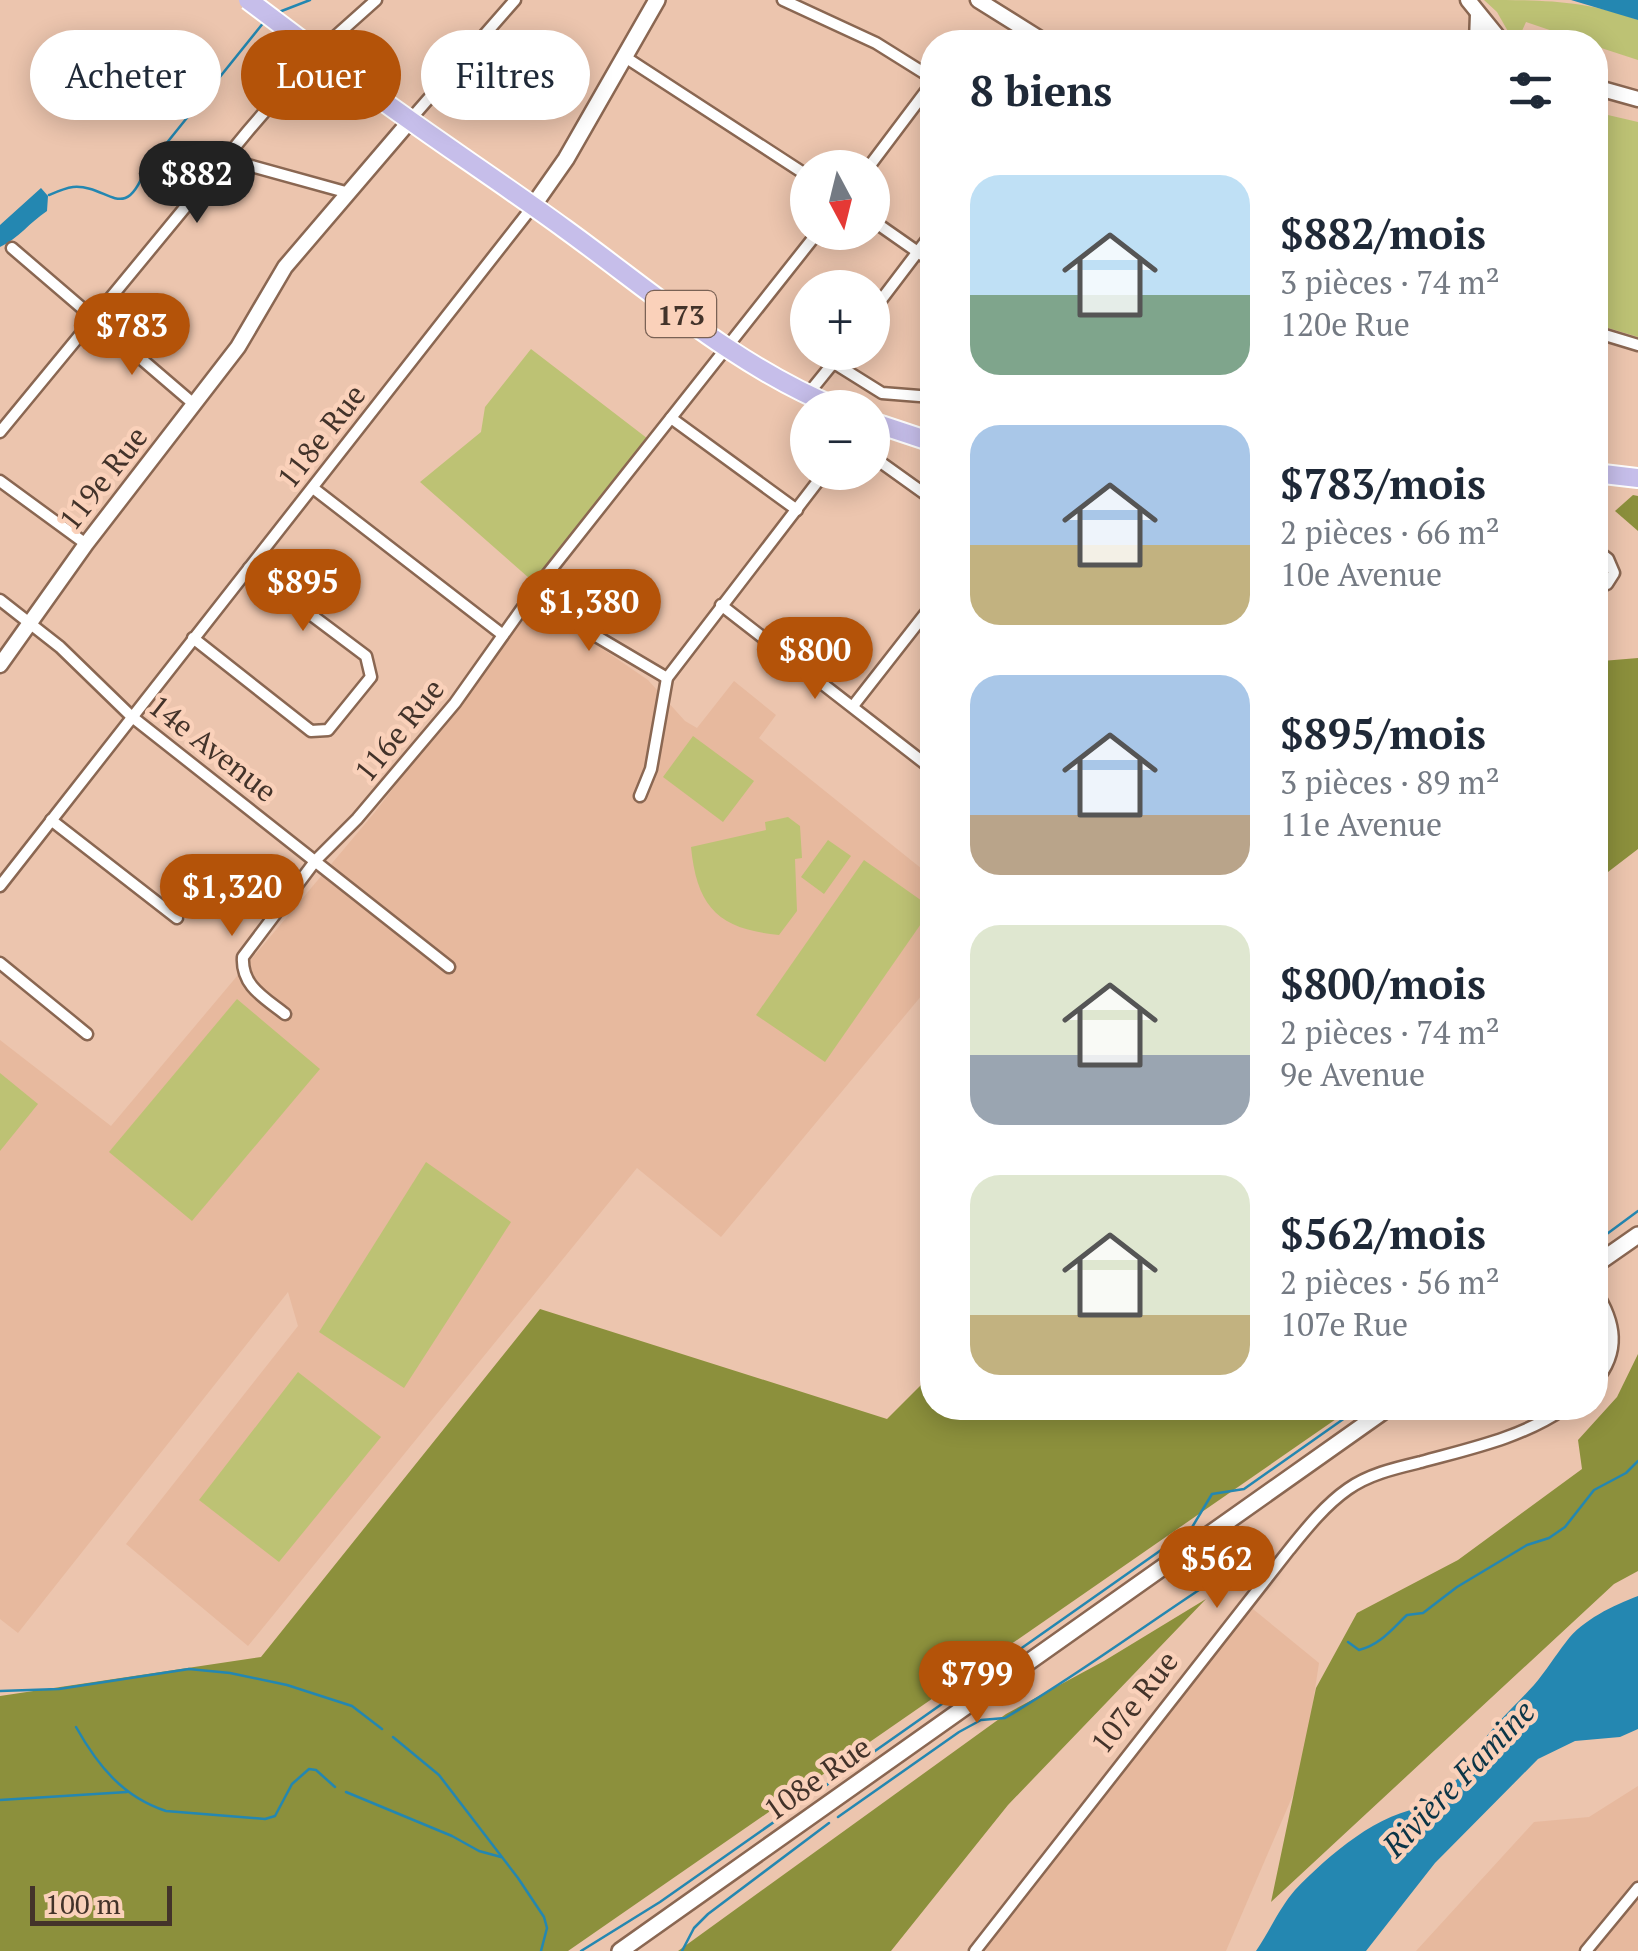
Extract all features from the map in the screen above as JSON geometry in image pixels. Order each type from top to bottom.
[{"type":"main road","name":"173","points":[[248,0],[408,122],[534,206],[764,372],[796,390]]},
{"type":"main road","points":[[534,206],[657,0]]},
{"type":"main road","points":[[890,428],[920,438]]},
{"type":"main road","points":[[1608,475],[1638,478]]},
{"type":"main road","points":[[1608,1256],[1638,1235]]},
{"type":"main road","name":"108e Rue","points":[[620,1951],[1371,1420]]},
{"type":"street","points":[[0,432],[310,59],[376,0]]},
{"type":"street","name":"119e Rue","points":[[0,665],[86,544],[238,348],[285,267],[515,0]]},
{"type":"street","points":[[784,0],[876,43],[920,72]]},
{"type":"street","points":[[978,0],[1026,30]]},
{"type":"street","points":[[1472,5],[1475,30]]},
{"type":"street","points":[[1472,5],[1492,30]]},
{"type":"street","points":[[626,57],[790,164]]},
{"type":"street","points":[[1608,91],[1638,99]]},
{"type":"street","points":[[881,150],[920,96]]},
{"type":"street","points":[[226,159],[349,193]]},
{"type":"street","name":"118e Rue","points":[[0,886],[534,206]]},
{"type":"street","points":[[890,233],[918,252]]},
{"type":"street","points":[[12,248],[195,406]]},
{"type":"street","points":[[890,289],[920,249]]},
{"type":"street","name":"116e Rue","points":[[285,1014],[248,982],[242,970],[243,957],[316,860],[357,819],[455,703],[530,597],[804,250]]},
{"type":"street","points":[[1608,336],[1638,344]]},
{"type":"street","points":[[812,390],[828,370]]},
{"type":"street","points":[[845,370],[882,393],[920,396]]},
{"type":"street","points":[[671,418],[797,510]]},
{"type":"street","points":[[890,469],[920,491]]},
{"type":"street","points":[[0,481],[86,544]]},
{"type":"street","points":[[313,488],[504,635]]},
{"type":"street","points":[[640,796],[651,769],[667,678],[812,490]]},
{"type":"street","points":[[1608,560],[1614,574],[1608,584]]},
{"type":"street","points":[[193,638],[311,731],[328,730],[355,700],[371,677],[366,656],[249,568]]},
{"type":"street","points":[[530,597],[667,678]]},
{"type":"street","name":"14e Avenue","points":[[0,600],[60,648],[131,716],[449,967]]},
{"type":"street","points":[[721,605],[920,759]]},
{"type":"street","points":[[853,706],[920,620]]},
{"type":"street","points":[[51,820],[177,918]]},
{"type":"street","points":[[0,963],[88,1034]]},
{"type":"street","points":[[1608,1308],[1614,1344],[1608,1365]]},
{"type":"street","name":"107e Rue","points":[[975,1951],[1289,1550],[1327,1507],[1350,1488],[1374,1476],[1514,1436],[1548,1420]]},
{"type":"street","points":[[1586,1951],[1638,1888]]},
{"type":"shaded area","points":[[546,615],[563,622],[648,680],[685,721],[697,728],[734,681],[776,715],[759,738],[920,867],[920,997],[721,1237],[637,1168],[248,1646],[126,1544],[298,1326],[288,1292],[18,1633],[0,1619],[0,1040],[111,1126],[375,812],[519,623]]},
{"type":"shaded area","points":[[1248,1605],[1319,1663],[1302,1774],[1226,1951],[979,1951]]},
{"type":"shaded area","points":[[1638,1786],[1638,1951],[1416,1951],[1534,1822],[1589,1817]]},
{"type":"green space","points":[[1484,0],[1543,1],[1618,13],[1638,20],[1638,60],[1608,50],[1608,30],[1550,30],[1526,22],[1522,30],[1507,30]]},
{"type":"green space","points":[[1608,115],[1638,122],[1638,337],[1608,328]]},
{"type":"green space","points":[[531,349],[652,442],[538,586],[420,482],[481,432],[485,407]]},
{"type":"green space","points":[[1633,495],[1638,496],[1638,531],[1615,511]]},
{"type":"green space","points":[[1638,658],[1638,849],[1608,872],[1608,660]]},
{"type":"green space","points":[[693,736],[754,781],[723,822],[663,777]]},
{"type":"green space","points":[[788,817],[800,826],[802,858],[795,859],[797,911],[779,935],[726,921],[715,912],[699,886],[691,847],[766,830],[765,822]]},
{"type":"green space","points":[[828,840],[851,856],[824,894],[801,877]]},
{"type":"green space","points":[[864,860],[920,900],[920,925],[825,1062],[756,1015]]},
{"type":"green space","points":[[237,999],[320,1069],[192,1221],[109,1152]]},
{"type":"green space","points":[[0,1073],[38,1104],[0,1151]]},
{"type":"green space","points":[[426,1162],[511,1222],[404,1388],[319,1332]]},
{"type":"green space","points":[[540,1309],[887,1419],[920,1386],[920,1420],[1335,1420],[568,1951],[0,1951],[0,1696],[261,1657]]},
{"type":"green space","points":[[1638,1354],[1638,1571],[1614,1584],[1271,1902],[1316,1688],[1357,1613],[1458,1560],[1582,1469],[1578,1440],[1596,1420],[1608,1420],[1608,1407]]},
{"type":"green space","points":[[298,1372],[381,1437],[279,1562],[199,1500]]},
{"type":"green space","points":[[1206,1599],[1008,1805],[891,1951],[678,1951],[1006,1714]]},
{"type":"water","points":[[1571,0],[1638,0],[1638,20]]},
{"type":"water","points":[[41,188],[48,196],[47,211],[0,247],[0,225]]},
{"type":"water","name":"Rivière Famine","points":[[1638,1596],[1638,1729],[1620,1737],[1575,1741],[1538,1759],[1435,1863],[1366,1951],[1256,1951],[1290,1897],[1308,1877],[1373,1826],[1410,1810],[1428,1807],[1436,1794],[1466,1770],[1490,1732],[1534,1685],[1573,1634],[1599,1614]]},
{"type":"waterway","points":[[279,12],[310,0]]},
{"type":"waterway","points":[[49,195],[73,187],[114,198],[130,195],[145,170],[264,22]]},
{"type":"waterway","points":[[1608,1233],[1638,1211]]},
{"type":"waterway","points":[[581,1951],[660,1902],[1191,1529],[1212,1494],[1244,1489],[1342,1420]]},
{"type":"waterway","points":[[1348,1642],[1359,1650],[1373,1644],[1407,1615],[1423,1613],[1457,1587],[1527,1545],[1549,1538],[1565,1527],[1594,1490],[1626,1473],[1638,1461]]},
{"type":"waterway","points":[[838,1817],[959,1732],[981,1720],[1005,1718],[1202,1588],[1262,1551],[1266,1556]]},
{"type":"waterway","points":[[0,1691],[59,1689],[189,1669],[230,1673],[287,1685],[352,1706],[382,1729]]},
{"type":"waterway","points":[[76,1727],[93,1755],[124,1789],[166,1811],[265,1819],[275,1816],[292,1784],[309,1769],[316,1770],[335,1787]]},
{"type":"waterway","points":[[393,1737],[439,1775],[518,1878],[544,1917],[547,1928],[541,1951]]},
{"type":"waterway","points":[[0,1800],[127,1792]]},
{"type":"waterway","points":[[346,1792],[501,1857]]},
{"type":"waterway","points":[[682,1951],[694,1928],[708,1914],[829,1823]]}]
